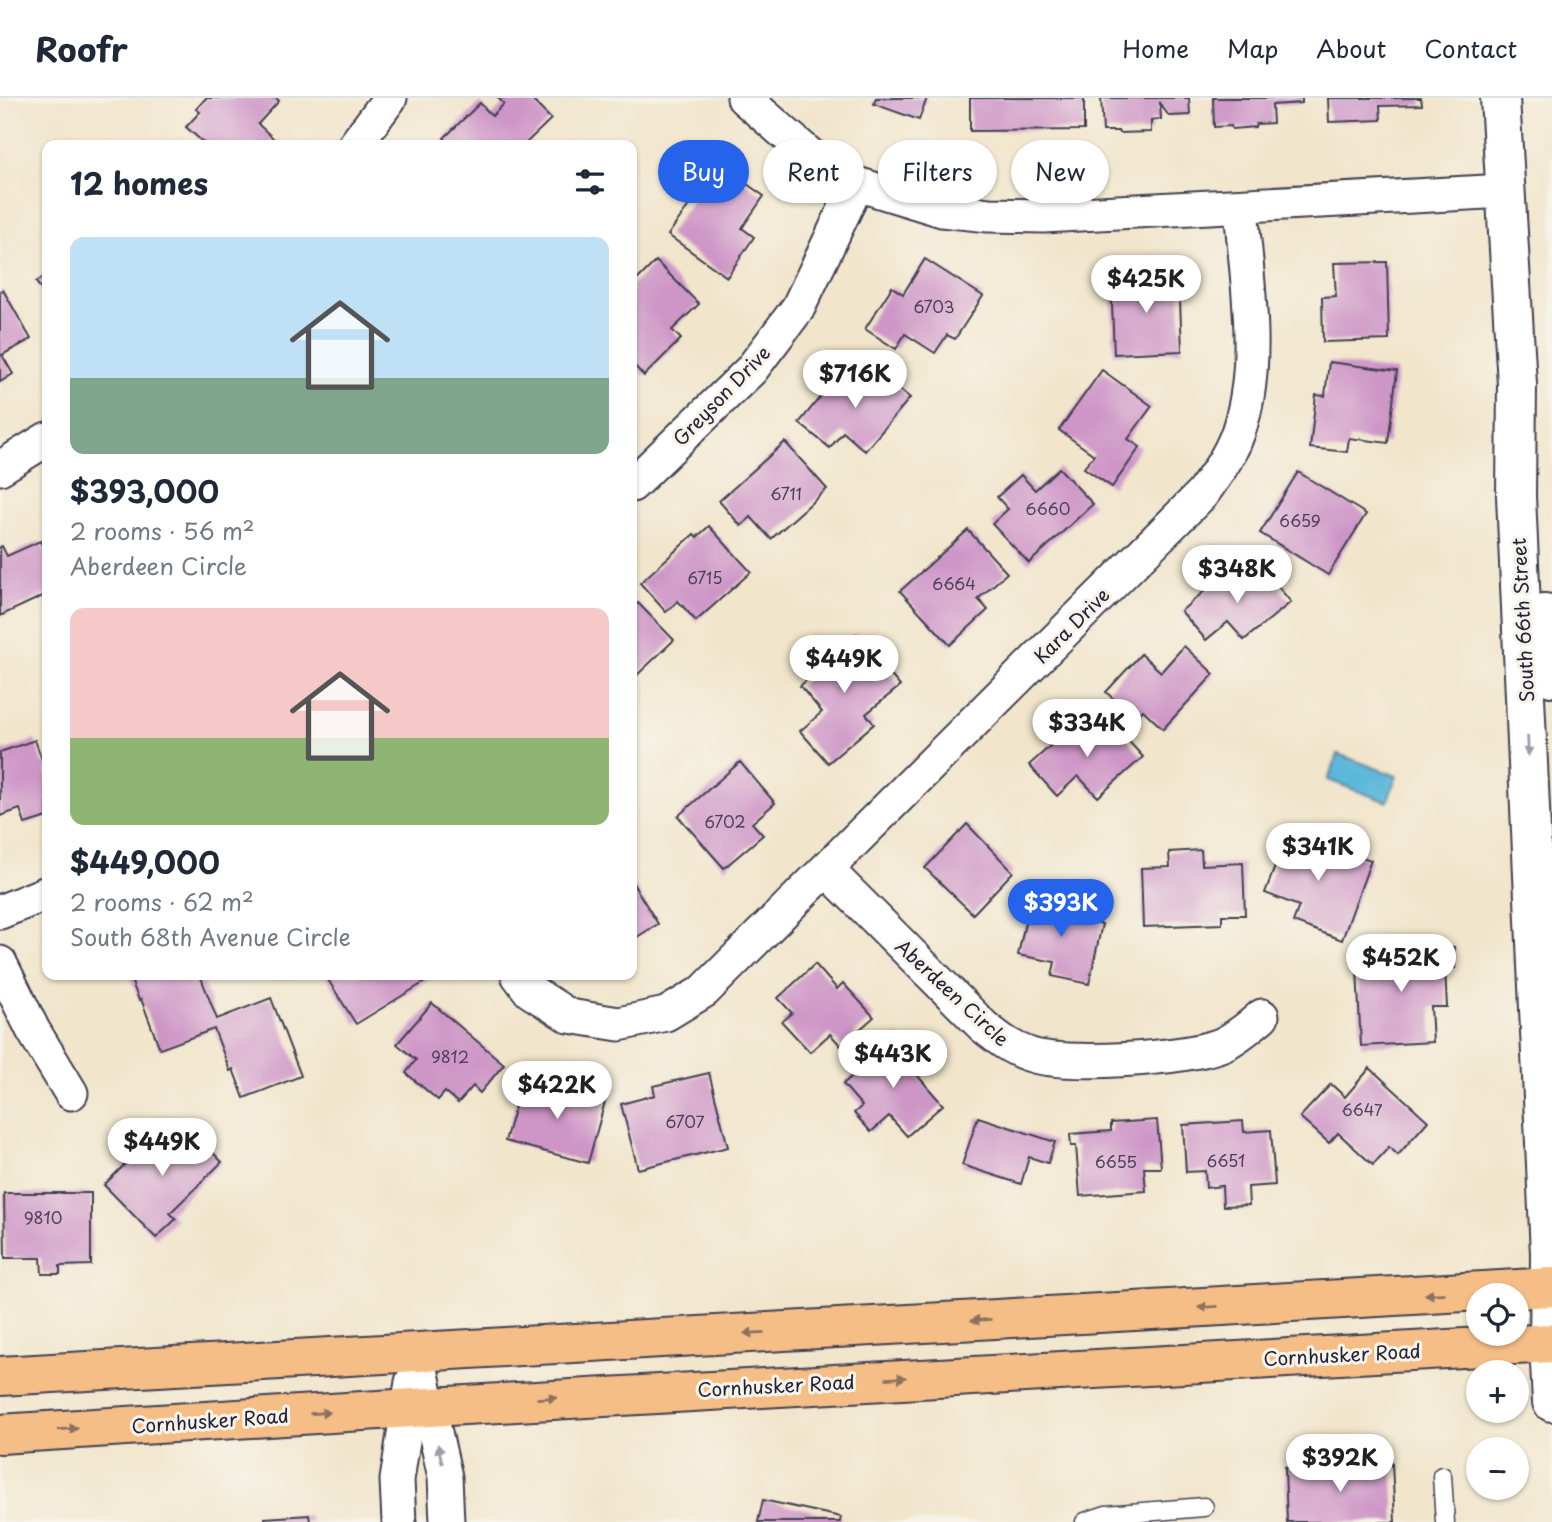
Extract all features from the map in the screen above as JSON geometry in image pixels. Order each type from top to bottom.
[{"type":"main road","points":[[0,1377],[1552,1287]]},
{"type":"main road","name":"Cornhusker Road","points":[[0,1434],[419,1406],[1105,1366],[1550,1344]]},
{"type":"street","points":[[359,140],[390,98]]},
{"type":"street","points":[[744,98],[793,140]]},
{"type":"street","name":"South 66th Street","points":[[1500,98],[1517,384],[1516,496],[1546,1039],[1552,1402]]},
{"type":"street","points":[[864,186],[942,210],[989,215],[1043,216],[1505,191]]},
{"type":"street","name":"Greyson Drive","points":[[637,480],[751,370],[798,308],[848,203]]},
{"type":"street","name":"Kara Drive","points":[[522,980],[530,991],[569,1016],[620,1024],[666,1014],[704,991],[1202,494],[1221,468],[1241,424],[1247,401],[1250,326],[1241,206]]},
{"type":"street","name":"South 66th Street","points":[[1517,384],[1535,511],[1552,677]]},
{"type":"street","points":[[0,468],[42,442]]},
{"type":"street","name":"Aberdeen Circle","points":[[827,870],[983,1026],[1006,1045],[1029,1055],[1051,1061],[1176,1056],[1221,1045],[1262,1016]]},
{"type":"street","points":[[0,912],[42,895]]},
{"type":"street","points":[[0,963],[33,1030],[71,1094]]},
{"type":"street","points":[[417,1352],[419,1406],[445,1477],[447,1522]]},
{"type":"street","points":[[399,1522],[397,1480],[419,1406]]},
{"type":"lane","points":[[1442,1476],[1445,1522]]},
{"type":"lane","points":[[1085,1522],[1105,1515],[1204,1507]]},
{"type":"water","points":[[1338,754],[1397,776],[1387,802],[1328,780]]},
{"type":"building","points":[[206,98],[276,98],[279,101],[258,124],[274,139],[200,140],[186,127],[200,112],[196,109]]},
{"type":"building","points":[[498,98],[530,98],[551,119],[529,140],[444,138],[480,103],[492,116],[504,104]]},
{"type":"building","points":[[876,98],[927,98],[919,120],[874,104]]},
{"type":"building","points":[[970,98],[1084,98],[1084,130],[970,131]]},
{"type":"building","points":[[1101,98],[1189,98],[1190,115],[1169,116],[1160,104],[1161,119],[1151,120],[1151,132],[1103,131]]},
{"type":"building","points":[[1213,98],[1302,98],[1302,103],[1272,105],[1273,123],[1232,129],[1231,126],[1214,127]]},
{"type":"building","points":[[1328,98],[1421,98],[1422,105],[1380,106],[1381,120],[1329,122]]},
{"type":"building","points":[[749,186],[763,195],[742,228],[754,237],[727,277],[668,235],[691,203],[749,203]]},
{"type":"building","points":[[925,259],[983,296],[955,339],[947,335],[935,353],[905,334],[896,349],[865,329],[892,287],[903,294]]},
{"type":"building","points":[[656,261],[699,304],[672,330],[681,339],[644,376],[637,368],[637,280]]},
{"type":"building","points":[[1387,262],[1389,340],[1323,342],[1322,297],[1336,296],[1334,263]]},
{"type":"building","points":[[1179,276],[1182,351],[1114,354],[1111,279]]},
{"type":"building","points":[[42,278],[42,291],[36,282]]},
{"type":"building","points":[[3,290],[31,339],[2,355],[13,374],[0,382],[0,291]]},
{"type":"building","points":[[1329,362],[1397,371],[1388,443],[1349,438],[1347,452],[1310,448],[1316,395],[1325,396]]},
{"type":"building","points":[[872,367],[910,398],[865,451],[843,432],[830,448],[799,423],[838,375],[854,388]]},
{"type":"building","points":[[1102,370],[1152,406],[1128,439],[1140,447],[1112,487],[1084,468],[1094,455],[1059,430]]},
{"type":"building","points":[[785,442],[827,489],[771,539],[751,517],[741,526],[719,501]]},
{"type":"building","points":[[1059,468],[1093,504],[1029,563],[992,524],[1008,509],[997,497],[1021,475],[1035,490]]},
{"type":"building","points":[[1298,472],[1366,514],[1328,575],[1260,533]]},
{"type":"building","points":[[709,526],[751,572],[696,621],[678,601],[666,612],[640,583],[694,534],[697,537]]},
{"type":"building","points":[[968,530],[1007,573],[978,599],[988,610],[950,645],[900,591]]},
{"type":"building","points":[[40,541],[42,596],[0,616],[0,547],[2,546],[7,556]]},
{"type":"building","points":[[1264,570],[1291,602],[1244,640],[1228,622],[1206,640],[1181,611],[1220,578],[1225,584],[1240,572],[1249,583]]},
{"type":"building","points":[[637,604],[674,640],[637,675]]},
{"type":"building","points":[[856,634],[900,686],[866,714],[874,724],[828,763],[800,731],[822,712],[800,686],[816,672],[805,659],[827,641],[836,651]]},
{"type":"building","points":[[1184,646],[1214,674],[1163,729],[1143,710],[1135,719],[1106,692],[1141,654],[1161,672]]},
{"type":"building","points":[[1105,715],[1143,757],[1098,797],[1078,776],[1057,796],[1029,765],[1067,731],[1076,741]]},
{"type":"building","points":[[35,740],[42,759],[42,819],[25,824],[20,809],[0,816],[0,752]]},
{"type":"building","points":[[740,762],[775,803],[752,823],[763,835],[724,868],[678,816]]},
{"type":"building","points":[[967,824],[1013,872],[973,914],[925,868]]},
{"type":"building","points":[[1288,832],[1371,860],[1342,940],[1293,922],[1299,906],[1265,893]]},
{"type":"building","points":[[1201,850],[1202,865],[1243,863],[1245,915],[1222,915],[1222,924],[1143,927],[1141,868],[1170,867],[1169,852]]},
{"type":"building","points":[[637,890],[658,924],[637,937]]},
{"type":"building","points":[[1061,897],[1082,902],[1079,918],[1102,924],[1089,984],[1052,976],[1055,962],[1018,955],[1030,900],[1059,906]]},
{"type":"building","points":[[1454,947],[1455,968],[1445,968],[1447,1007],[1431,1007],[1433,1042],[1361,1046],[1357,970],[1361,970],[1360,951]]},
{"type":"building","points":[[815,964],[837,989],[843,983],[874,1017],[841,1046],[830,1034],[810,1052],[782,1022],[792,1013],[778,998]]},
{"type":"building","points":[[131,980],[202,980],[217,1019],[271,998],[301,1076],[244,1098],[214,1029],[160,1049],[141,999],[139,1000]]},
{"type":"building","points":[[328,980],[428,980],[356,1024]]},
{"type":"building","points":[[432,1003],[504,1064],[480,1093],[473,1086],[458,1103],[445,1092],[438,1100],[406,1073],[416,1060],[397,1044]]},
{"type":"building","points":[[897,1036],[925,1068],[917,1075],[943,1105],[907,1136],[889,1116],[871,1132],[854,1113],[862,1106],[843,1084]]},
{"type":"building","points":[[1370,1068],[1428,1121],[1398,1155],[1389,1147],[1373,1165],[1338,1133],[1329,1143],[1300,1117],[1331,1084],[1345,1097]]},
{"type":"building","points":[[709,1073],[728,1147],[638,1169],[621,1104],[655,1095],[653,1086]]},
{"type":"building","points":[[537,1079],[606,1098],[588,1163],[505,1141],[520,1089],[533,1092]]},
{"type":"building","points":[[978,1117],[1055,1142],[1048,1163],[1029,1157],[1021,1184],[962,1165]]},
{"type":"building","points":[[1157,1120],[1161,1168],[1144,1168],[1146,1191],[1080,1196],[1076,1146],[1071,1146],[1070,1134],[1111,1131],[1111,1123]]},
{"type":"building","points":[[1243,1121],[1244,1132],[1271,1130],[1275,1185],[1248,1187],[1249,1205],[1223,1206],[1222,1186],[1206,1188],[1205,1171],[1186,1172],[1183,1125]]},
{"type":"building","points":[[163,1127],[176,1141],[189,1128],[222,1162],[170,1213],[176,1219],[156,1238],[104,1185]]},
{"type":"building","points":[[4,1193],[91,1193],[91,1265],[60,1266],[60,1274],[42,1274],[41,1258],[5,1258]]},
{"type":"building","points":[[1392,1463],[1395,1522],[1287,1522],[1285,1467]]},
{"type":"building","points":[[763,1500],[841,1517],[840,1522],[758,1522]]},
{"type":"building","points":[[309,1515],[310,1522],[265,1522],[265,1518]]}]
